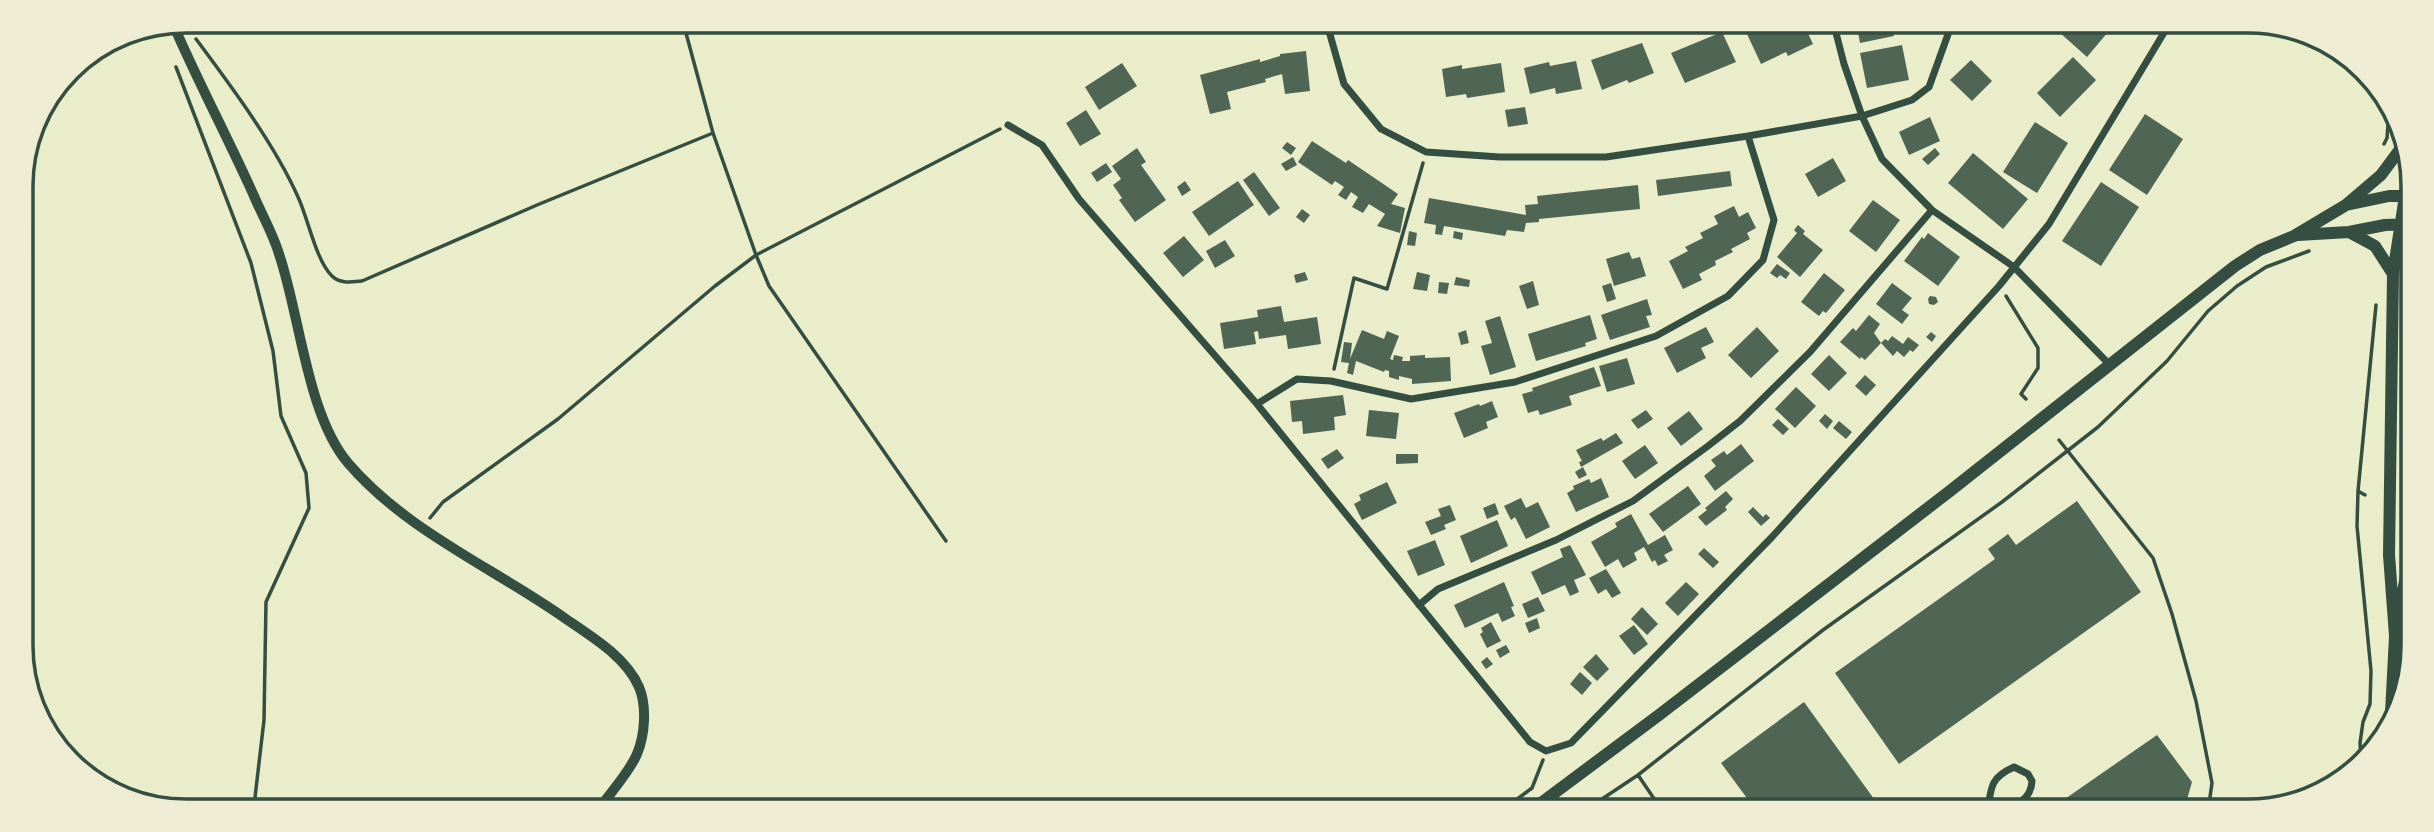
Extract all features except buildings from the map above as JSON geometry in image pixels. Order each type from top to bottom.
[{"type":"main road","points":[[1547,798],[1867,555],[2235,266],[2260,250],[2294,236],[2346,205],[2381,175],[2397,153]]},
{"type":"main road","points":[[2346,205],[2401,196]]},
{"type":"main road","points":[[2294,236],[2401,225]]},
{"type":"main road","points":[[2349,232],[2380,251],[2393,274]]},
{"type":"main road","points":[[2392,696],[2395,636],[2389,555],[2393,274],[2401,241]]},
{"type":"main road","points":[[2395,636],[2401,603]]},
{"type":"street","points":[[1330,33],[1344,84],[1381,129],[1426,152],[1500,157],[1606,156],[1748,136],[1862,116],[1912,100],[1929,87],[1948,33]]},
{"type":"street","points":[[1836,33],[1843,64],[1862,116],[1882,159],[1932,210],[2014,267],[2109,364]]},
{"type":"street","points":[[1008,125],[1042,145],[1079,199],[1257,404],[1531,743],[1546,751],[1571,743],[1762,547],[1999,286],[2049,224],[2164,33]]},
{"type":"street","points":[[178,34],[279,252],[317,403],[330,437],[346,461],[376,494],[422,528],[531,595],[599,642],[625,666],[639,687],[645,716],[637,754],[606,799]]},
{"type":"street","points":[[1257,404],[1297,379],[1331,381],[1411,399],[1515,382],[1656,336],[1728,296],[1763,260],[1774,220],[1748,136]]},
{"type":"street","points":[[1419,605],[1438,589],[1545,544],[1633,501],[1708,446],[1740,421],[1810,352],[1932,210]]},
{"type":"street","points":[[1992,798],[1991,786],[2000,774],[2014,767],[2028,774],[2032,781],[2026,798]]},
{"type":"path","points":[[191,34],[264,136],[298,197],[329,274],[338,281],[362,281],[713,133]]},
{"type":"path","points":[[686,34],[713,133],[769,286],[946,541]]},
{"type":"path","points":[[175,65],[251,264],[273,351],[281,416],[306,473],[309,508],[266,602],[264,720],[255,799]]},
{"type":"path","points":[[422,528],[443,502],[558,419],[715,286],[757,255],[1008,125]]},
{"type":"path","points":[[1331,381],[1354,278],[1387,289],[1426,152]]},
{"type":"path","points":[[1603,798],[1638,775],[1823,630],[2002,502],[2098,427],[2167,361],[2208,311],[2237,286],[2266,267],[2301,252],[2313,250]]},
{"type":"path","points":[[1999,286],[2038,348],[2038,368],[2021,394],[2026,399]]},
{"type":"path","points":[[2360,750],[2363,722],[2370,704],[2371,671],[2357,526],[2358,491],[2376,304]]},
{"type":"path","points":[[2059,440],[2152,558],[2172,614],[2196,701],[2212,783],[2210,798]]},
{"type":"path","points":[[2358,491],[2365,495]]},
{"type":"path","points":[[1518,798],[1532,788],[1546,751]]},
{"type":"path","points":[[1638,775],[1654,798]]}]
